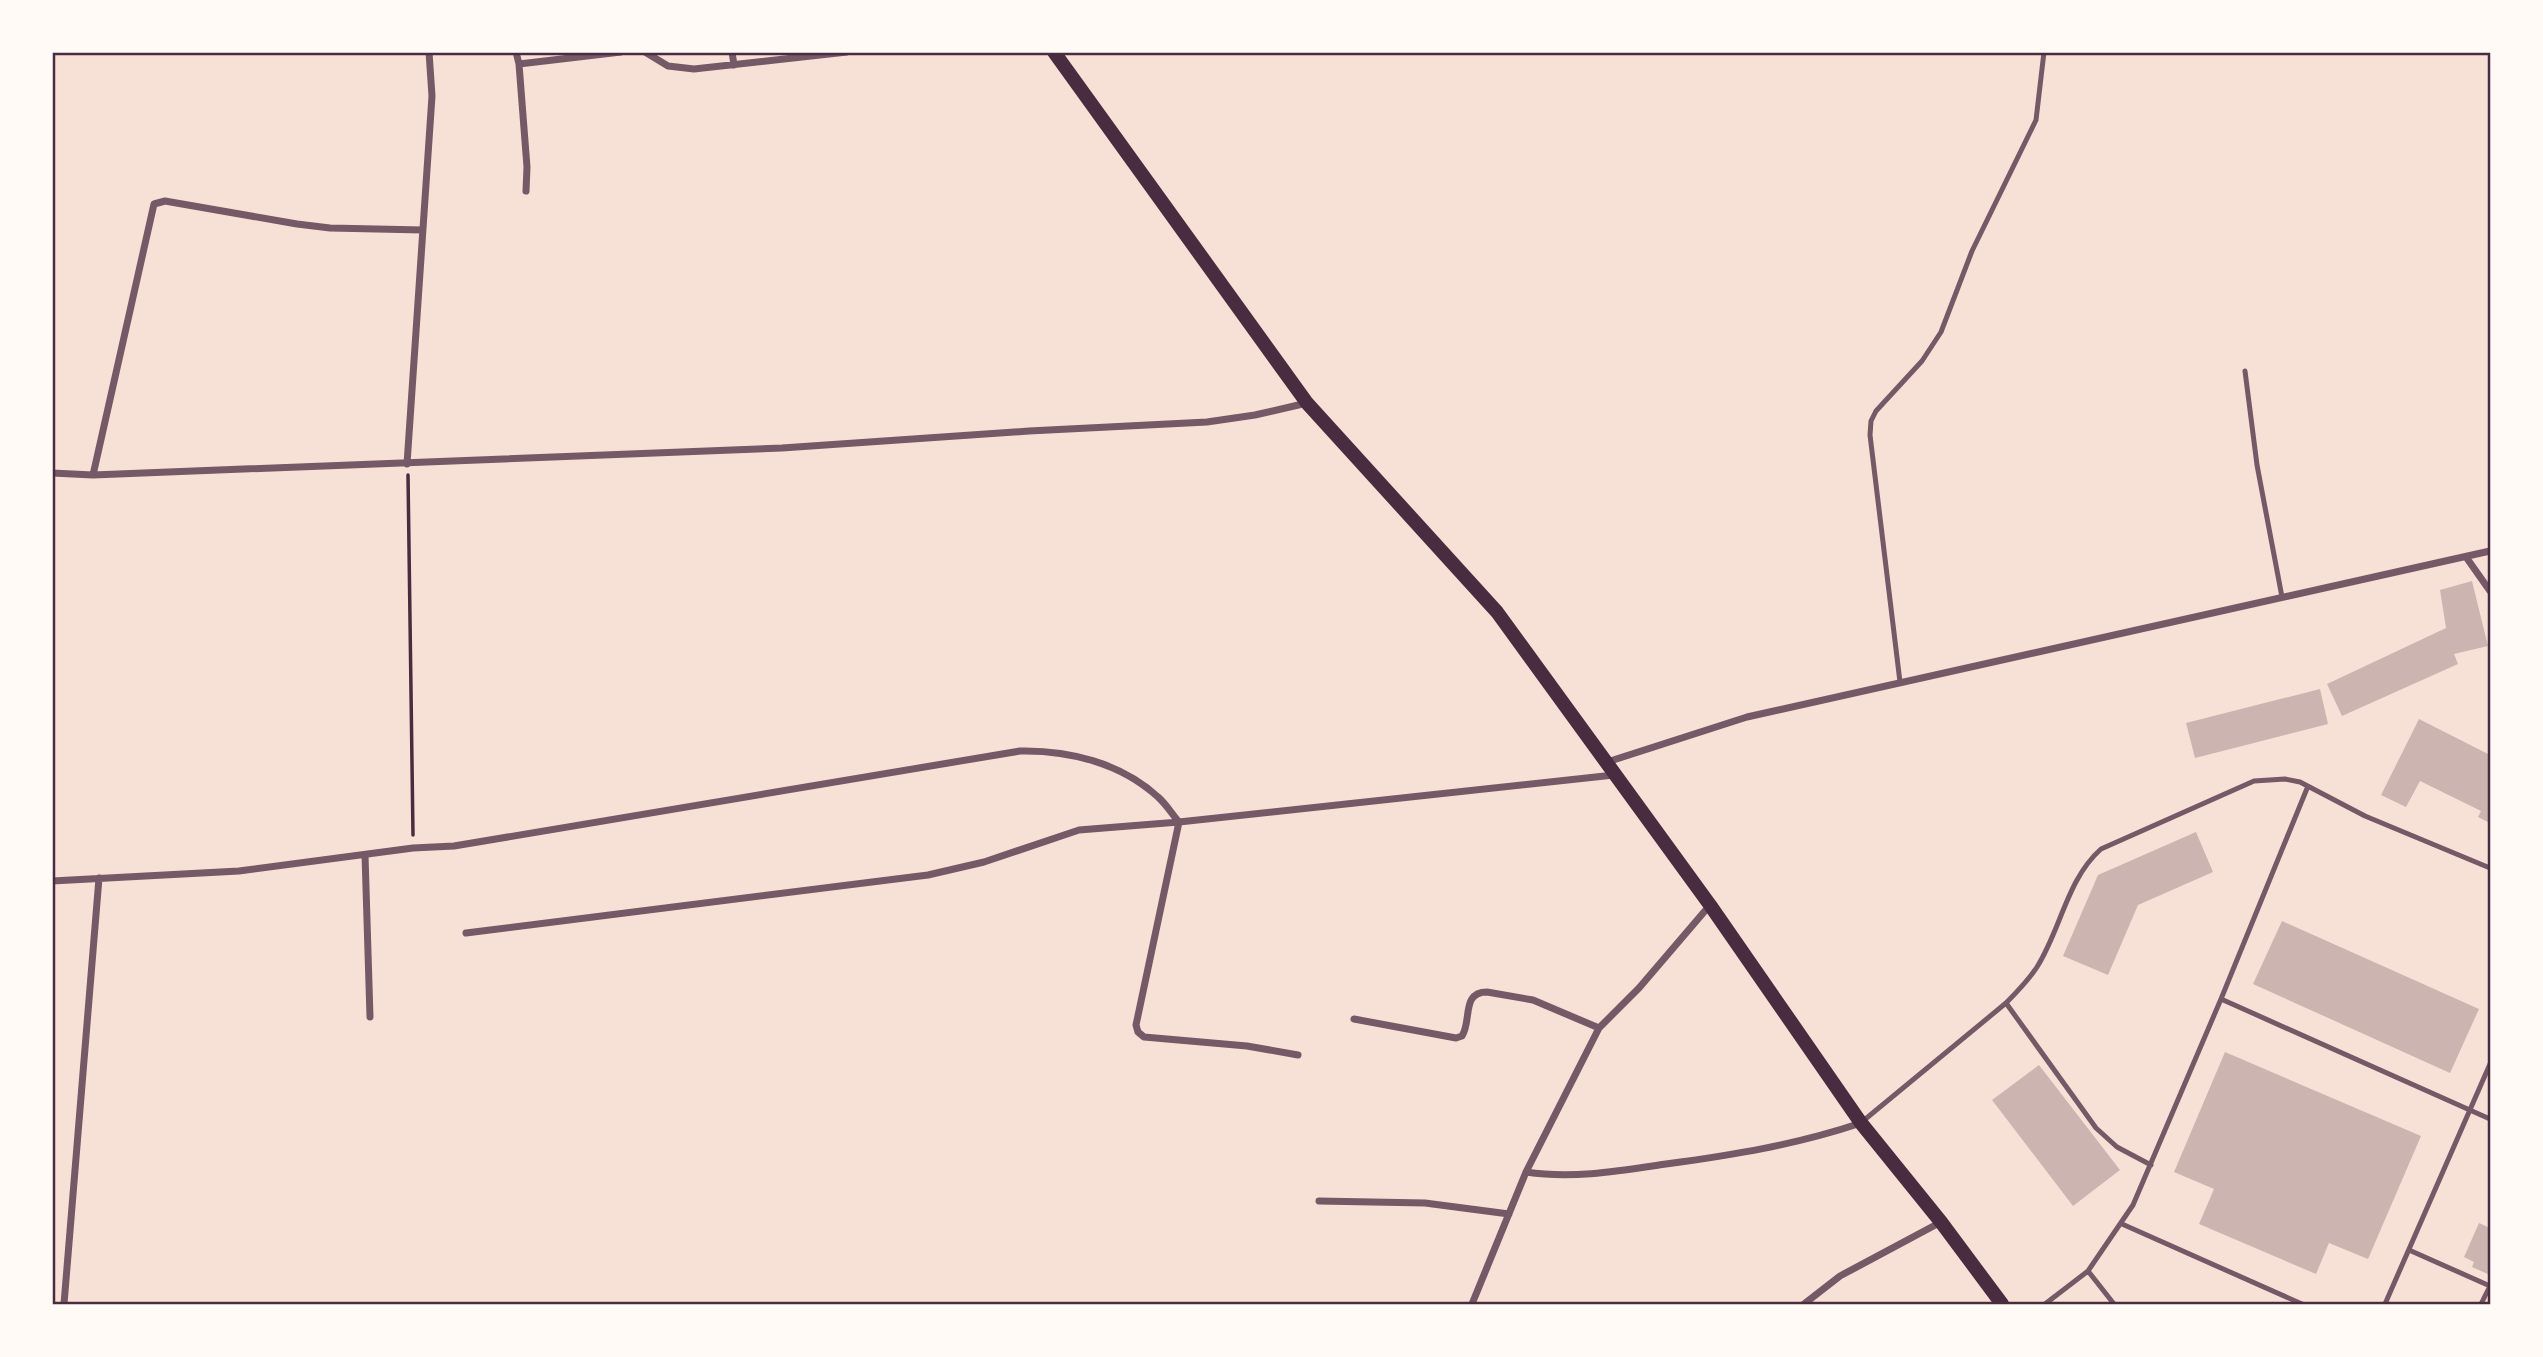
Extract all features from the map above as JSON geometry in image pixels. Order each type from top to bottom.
[{"type":"main road","points":[[1054,52],[1307,403],[1497,611],[1710,905],[1861,1122],[2002,1304]]},
{"type":"street","points":[[407,464],[432,96],[429,52]]},
{"type":"street","points":[[516,52],[527,167],[526,191]]},
{"type":"street","points":[[519,64],[621,52]]},
{"type":"street","points":[[645,52],[668,66],[684,69],[847,52]]},
{"type":"street","points":[[732,52],[734,65]]},
{"type":"street","points":[[93,475],[154,204],[165,201],[330,228],[424,230]]},
{"type":"street","points":[[52,473],[93,475],[782,448],[1207,422],[1307,403]]},
{"type":"street","points":[[1605,762],[1747,717],[2490,551]]},
{"type":"street","points":[[2466,557],[2490,591]]},
{"type":"street","points":[[52,881],[239,871],[412,848],[454,846],[1020,751],[1075,755],[1120,772],[1159,798],[1179,822]]},
{"type":"street","points":[[466,933],[928,875],[984,862],[1079,830],[1179,822],[1614,775]]},
{"type":"street","points":[[1179,822],[1136,1025],[1138,1032],[1144,1037],[1247,1046],[1298,1055]]},
{"type":"street","points":[[365,855],[370,1017]]},
{"type":"street","points":[[64,1304],[99,878]]},
{"type":"street","points":[[1472,1304],[1526,1172],[1599,1028],[1639,988],[1710,905]]},
{"type":"street","points":[[1354,1019],[1456,1038],[1466,1031],[1473,995],[1487,992],[1533,1000],[1599,1028]]},
{"type":"street","points":[[1526,1172],[1563,1176],[1598,1174],[1734,1155],[1804,1141],[1861,1122]]},
{"type":"street","points":[[1319,1201],[1424,1203],[1509,1214]]},
{"type":"street","points":[[1804,1304],[1840,1276],[1941,1222]]},
{"type":"lane","points":[[1900,682],[1870,435],[1871,421],[1922,361],[1941,332],[1972,251],[2036,120],[2044,52]]},
{"type":"lane","points":[[2245,371],[2257,465],[2282,597]]},
{"type":"lane","points":[[1861,1122],[2006,1003],[2024,985],[2038,965],[2082,869],[2101,849],[2254,781],[2285,779],[2308,786],[2365,816],[2490,868]]},
{"type":"lane","points":[[2045,1304],[2088,1271],[2122,1224],[2151,1165],[2308,786]]},
{"type":"lane","points":[[2221,999],[2490,1119]]},
{"type":"lane","points":[[2006,1003],[2096,1128],[2116,1147],[2151,1165]]},
{"type":"lane","points":[[2385,1304],[2490,1064]]},
{"type":"lane","points":[[2122,1224],[2302,1304]]},
{"type":"lane","points":[[2409,1250],[2490,1286],[2482,1304]]},
{"type":"lane","points":[[2088,1271],[2114,1304]]},
{"type":"path","points":[[407,464],[412,848]]},
{"type":"building","points":[[2472,581],[2488,646],[2454,654],[2458,664],[2342,716],[2327,684],[2446,628],[2440,590]]},
{"type":"building","points":[[2320,689],[2328,724],[2195,758],[2186,723]]},
{"type":"building","points":[[2419,719],[2490,755],[2490,823],[2478,817],[2481,811],[2420,781],[2406,807],[2381,795]]},
{"type":"building","points":[[2196,832],[2213,872],[2138,905],[2108,975],[2063,956],[2098,875]]},
{"type":"building","points":[[2282,921],[2479,1009],[2450,1073],[2253,984]]},
{"type":"building","points":[[2225,1052],[2421,1136],[2368,1259],[2329,1243],[2316,1274],[2199,1224],[2214,1189],[2174,1172]]},
{"type":"building","points":[[2039,1065],[2120,1170],[2073,1206],[1992,1100]]},
{"type":"building","points":[[2479,1223],[2490,1228],[2490,1275],[2472,1267],[2474,1262],[2464,1257]]}]
